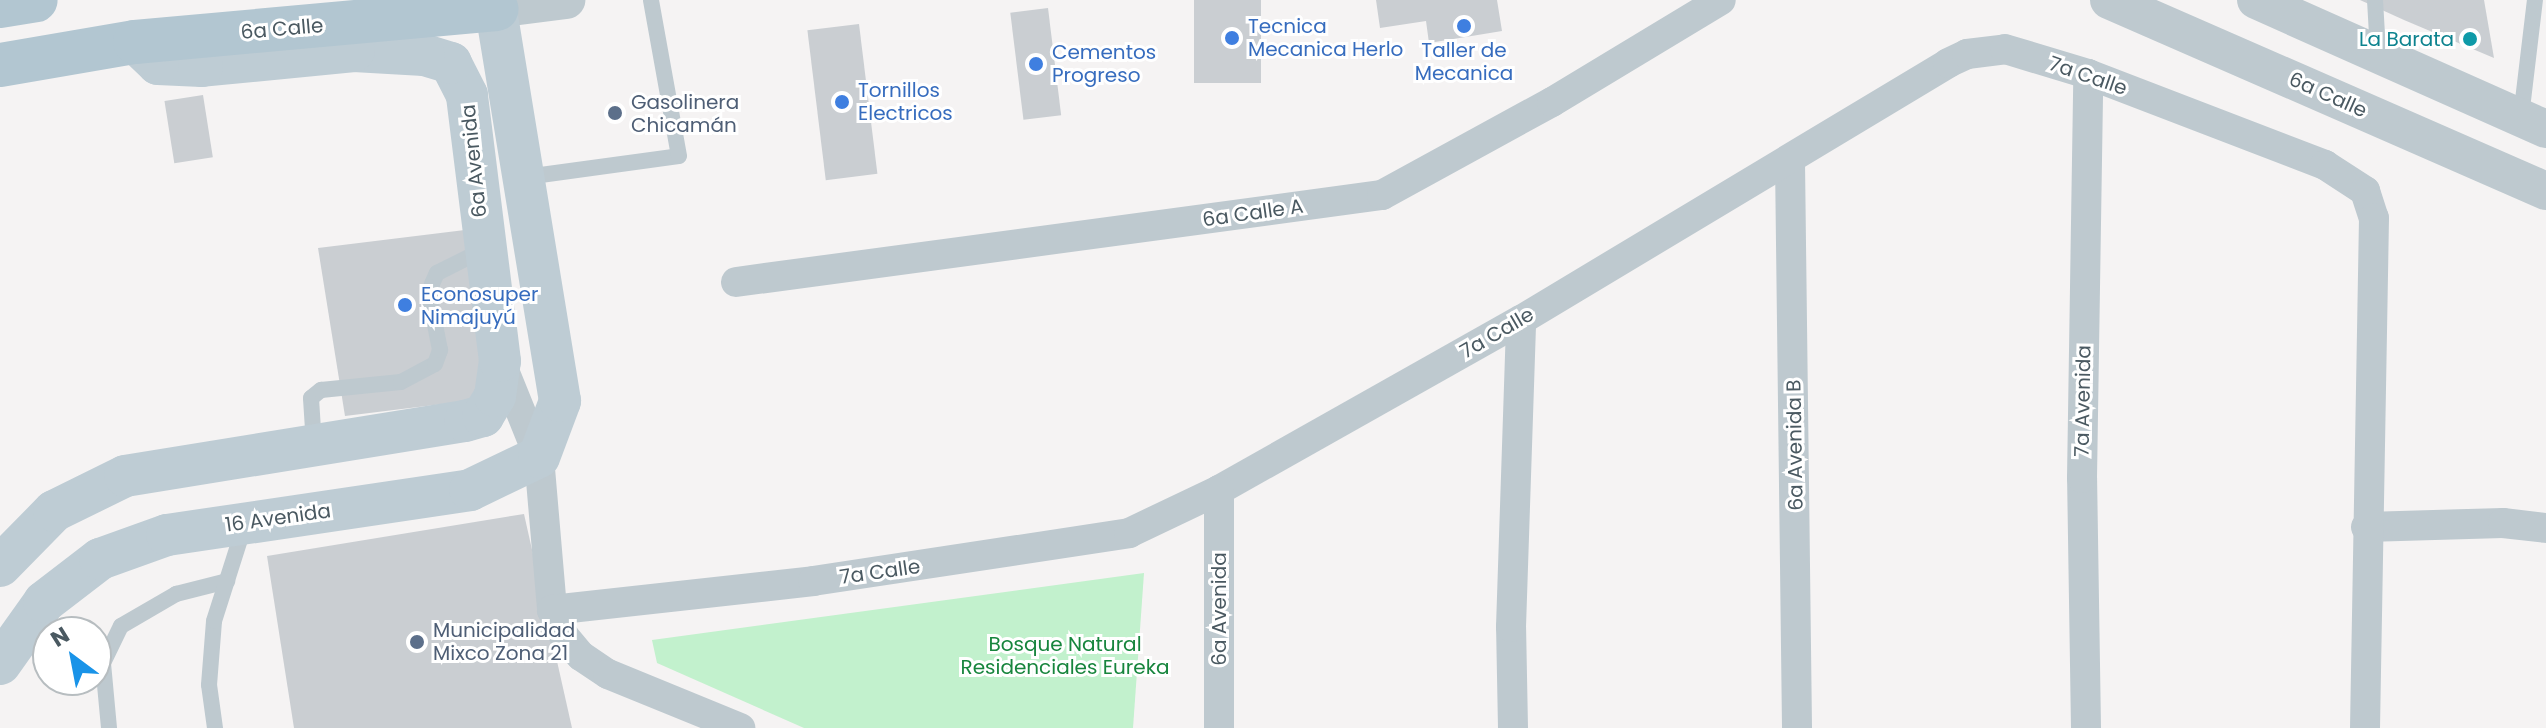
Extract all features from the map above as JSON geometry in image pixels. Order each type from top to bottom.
[{"type":"main road","points":[[0,6],[36,0]]},
{"type":"main road","points":[[488,4],[526,177],[560,401],[539,457]]},
{"type":"main road","name":"6a Calle","points":[[0,65],[135,42],[488,4]]},
{"type":"main road","name":"6a Avenida","points":[[135,42],[158,64],[202,66],[354,51],[424,55],[451,63],[467,95],[498,379]]},
{"type":"main road","points":[[0,566],[54,511],[125,476],[483,416],[498,379]]},
{"type":"main road","name":"16 Avenida","points":[[0,664],[44,602],[100,559],[167,535],[470,490],[539,457]]},
{"type":"street","name":"6a Calle","points":[[488,4],[566,0]]},
{"type":"street","name":"6a Calle A","points":[[736,282],[1382,195],[1552,102],[1721,0]]},
{"type":"street","name":"6a Calle","points":[[2109,0],[2546,191]]},
{"type":"street","points":[[2256,0],[2533,123]]},
{"type":"street","name":"7a Calle","points":[[552,610],[1085,544],[1129,533],[1219,490],[1521,320],[1967,54],[2005,49],[2088,74],[2325,165],[2365,191],[2374,218],[2366,527]]},
{"type":"street","name":"7a Avenida","points":[[2086,728],[2082,478],[2088,74]]},
{"type":"street","name":"6a Avenida B","points":[[1790,162],[1797,728]]},
{"type":"street","points":[[1513,728],[1521,320]]},
{"type":"street","points":[[498,379],[539,457],[552,610],[581,656],[608,674],[740,728]]},
{"type":"street","name":"6a Avenida","points":[[1219,490],[1219,728]]},
{"type":"street","points":[[2365,728],[2366,527],[2503,523],[2546,528]]},
{"type":"lane","points":[[526,177],[679,156],[651,0]]},
{"type":"lane","points":[[2375,0],[2378,54]]},
{"type":"lane","points":[[2533,123],[2535,0]]},
{"type":"lane","points":[[314,445],[311,398],[321,390],[401,382],[435,364],[440,350],[432,284],[437,273],[483,250]]},
{"type":"lane","points":[[215,728],[209,685],[214,621],[245,523]]},
{"type":"lane","points":[[109,728],[103,663],[121,626],[176,594],[227,581]]},
{"type":"green space","name":"Bosque Natural Residenciales Eureka","points":[[1144,573],[1133,728],[804,728],[657,663],[652,640]]},
{"type":"building","name":"Tecnica Mecanica Herlo","points":[[1194,0],[1261,0],[1261,83],[1194,83]]},
{"type":"building","name":"Taller de Mecanica","points":[[1376,0],[1497,0],[1502,31],[1429,43],[1426,21],[1380,28]]},
{"type":"building","name":"La Barata","points":[[2360,0],[2484,0],[2494,58],[2404,20]]},
{"type":"building","name":"Cementos Progreso","points":[[1048,8],[1061,115],[1023,120],[1010,13]]},
{"type":"building","name":"Tornillos Electricos","points":[[859,24],[877,174],[826,180],[807,30]]},
{"type":"building","points":[[203,95],[213,157],[174,163],[164,101]]},
{"type":"building","name":"Econosuper Nimajuyú","points":[[473,229],[491,362],[475,400],[345,416],[318,248]]},
{"type":"building","name":"Municipalidad Mixco Zona 21","points":[[524,514],[572,728],[294,728],[267,556]]},
{"type":"place","name":"Taller de Mecanica","points":[[1464,26]]},
{"type":"place","name":"Tecnica Mecanica Herlo","points":[[1232,38]]},
{"type":"place","name":"La Barata","points":[[2470,39]]},
{"type":"place","name":"Cementos Progreso","points":[[1036,64]]},
{"type":"place","name":"Tornillos Electricos","points":[[842,102]]},
{"type":"place","name":"Gasolinera Chicamán","points":[[615,113]]},
{"type":"place","name":"Econosuper Nimajuyú","points":[[405,305]]},
{"type":"place","name":"Municipalidad Mixco Zona 21","points":[[417,642]]}]
